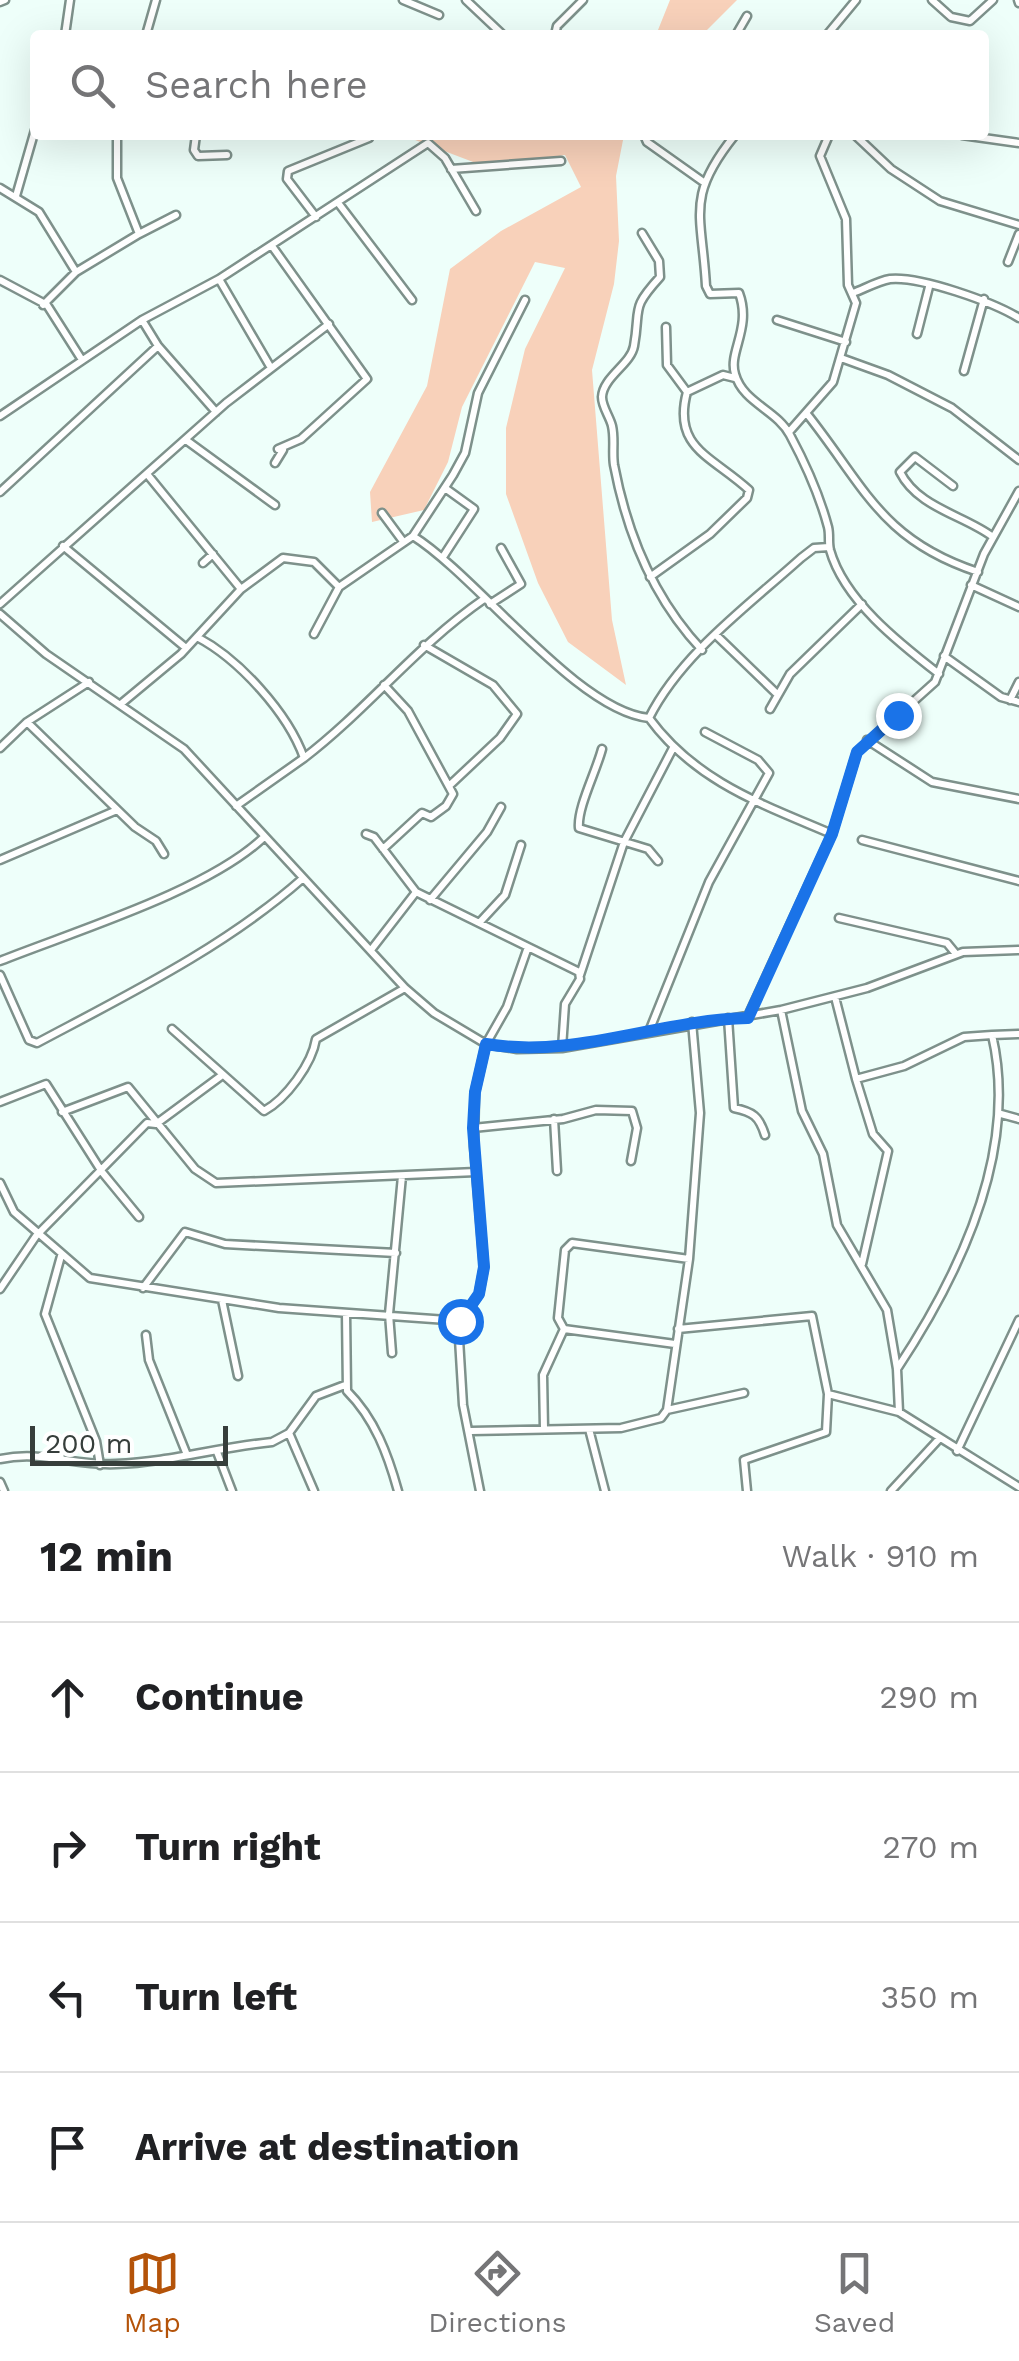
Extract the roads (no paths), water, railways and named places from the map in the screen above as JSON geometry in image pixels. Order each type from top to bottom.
[{"type":"street","points":[[66,30],[70,0]]},
{"type":"street","points":[[147,30],[156,0]]},
{"type":"street","points":[[403,0],[439,14]]},
{"type":"street","points":[[466,0],[498,30]]},
{"type":"street","points":[[557,30],[583,0]]},
{"type":"street","points":[[831,30],[856,0]]},
{"type":"street","points":[[932,0],[951,17],[970,21],[993,0]]},
{"type":"street","points":[[739,30],[748,16]]},
{"type":"street","points":[[989,139],[1019,143]]},
{"type":"street","points":[[16,196],[32,140]]},
{"type":"street","points":[[117,140],[116,178],[139,234]]},
{"type":"street","points":[[195,140],[198,156],[227,155]]},
{"type":"street","points":[[316,217],[287,179],[288,171],[364,140]]},
{"type":"street","points":[[646,140],[702,182]]},
{"type":"street","points":[[731,140],[702,182],[698,200],[706,286],[710,294],[739,294],[744,308],[744,334],[733,364],[736,378],[744,392],[789,432],[826,519],[829,547],[854,598],[939,674]]},
{"type":"street","points":[[789,432],[833,382],[856,303],[848,278],[846,219],[820,156],[827,140]]},
{"type":"street","points":[[861,140],[892,168],[940,201],[1017,225],[1019,215]]},
{"type":"street","points":[[0,416],[142,320],[219,279],[428,143],[435,145],[476,212]]},
{"type":"street","points":[[451,169],[560,161]]},
{"type":"street","points":[[0,188],[39,212],[76,272]]},
{"type":"street","points":[[339,204],[412,300]]},
{"type":"street","points":[[44,305],[76,272],[176,215]]},
{"type":"street","points":[[642,233],[659,261],[660,277],[638,303],[634,348],[607,384],[602,399],[612,425],[614,462],[626,516],[650,576],[673,617],[702,650]]},
{"type":"street","points":[[1008,262],[1019,234]]},
{"type":"street","points":[[272,246],[357,360],[367,382],[281,449],[275,463]]},
{"type":"street","points":[[219,279],[271,368]]},
{"type":"street","points":[[853,293],[892,279],[984,298],[1019,318]]},
{"type":"street","points":[[0,280],[44,305],[82,360]]},
{"type":"street","points":[[917,334],[928,287]]},
{"type":"street","points":[[964,370],[984,298]]},
{"type":"street","points":[[314,634],[339,587],[413,536],[445,488],[465,453],[478,393],[525,300]]},
{"type":"street","points":[[142,320],[158,346],[216,412]]},
{"type":"street","points":[[776,320],[846,342]]},
{"type":"street","points":[[0,604],[216,412],[329,324]]},
{"type":"street","points":[[666,327],[666,365],[687,392]]},
{"type":"street","points":[[0,492],[158,346]]},
{"type":"street","points":[[841,358],[888,375],[952,408],[1019,460]]},
{"type":"street","points":[[650,576],[739,510],[749,490],[688,439],[681,407],[687,392],[723,375],[736,378]]},
{"type":"street","points":[[807,414],[858,489],[902,534],[936,555],[978,572]]},
{"type":"street","points":[[186,440],[275,505]]},
{"type":"street","points":[[953,486],[916,457],[900,472],[911,488],[952,518],[993,537]]},
{"type":"street","points":[[147,474],[241,589]]},
{"type":"street","points":[[443,557],[474,509],[445,488]]},
{"type":"street","points":[[748,1018],[832,834],[857,752],[939,674],[971,585],[1019,491]]},
{"type":"street","points":[[382,513],[402,540]]},
{"type":"street","points":[[413,536],[443,557],[558,662],[579,687],[649,718],[673,748],[713,780],[754,803],[832,834]]},
{"type":"street","points":[[63,546],[186,648]]},
{"type":"street","points":[[649,718],[660,697],[702,650],[801,558],[814,548],[829,547]]},
{"type":"street","points":[[236,806],[338,732],[424,645],[487,601],[521,584],[501,548]]},
{"type":"street","points":[[202,563],[213,554]]},
{"type":"street","points":[[122,703],[186,648],[241,589],[276,562],[292,557],[314,562],[339,587]]},
{"type":"street","points":[[971,585],[1019,608]]},
{"type":"street","points":[[770,709],[790,674],[862,604]]},
{"type":"street","points":[[0,614],[46,654],[184,749],[405,988],[434,1013],[486,1044],[517,1049],[562,1048],[692,1022],[748,1018],[834,997],[956,954],[1019,950]]},
{"type":"street","points":[[717,636],[777,695]]},
{"type":"street","points":[[197,637],[229,658],[271,705],[304,758]]},
{"type":"street","points":[[424,645],[494,685],[516,714],[500,738],[450,785]]},
{"type":"street","points":[[944,656],[1010,700],[1019,702]]},
{"type":"street","points":[[2,744],[27,722],[89,682]]},
{"type":"street","points":[[1010,700],[1019,682]]},
{"type":"street","points":[[384,685],[408,712],[452,794],[446,806],[430,818],[422,813],[384,849]]},
{"type":"street","points":[[27,722],[117,810],[156,842],[164,854]]},
{"type":"street","points":[[649,1030],[686,931],[742,816],[754,803],[768,773],[758,760],[705,732]]},
{"type":"street","points":[[866,740],[932,782],[1019,799]]},
{"type":"street","points":[[562,1048],[565,1004],[580,976],[624,842],[673,748]]},
{"type":"street","points":[[602,750],[578,824],[648,850],[658,861]]},
{"type":"street","points":[[430,900],[488,832],[500,808]]},
{"type":"street","points":[[0,860],[117,810]]},
{"type":"street","points":[[366,834],[384,849],[416,892],[580,976]]},
{"type":"street","points":[[0,961],[194,883],[240,861],[264,838]]},
{"type":"street","points":[[862,840],[1019,882]]},
{"type":"street","points":[[480,922],[506,894],[522,845]]},
{"type":"street","points":[[0,975],[30,1040],[36,1042],[124,996],[244,923],[302,880]]},
{"type":"street","points":[[371,950],[416,892]]},
{"type":"street","points":[[839,918],[948,943],[956,954]]},
{"type":"street","points":[[480,1491],[472,1431],[464,1405],[460,1321],[479,1294],[484,1267],[473,1128],[475,1092],[486,1044],[507,1006],[528,948]]},
{"type":"street","points":[[172,1029],[264,1111],[280,1099],[314,1054],[316,1040],[405,988]]},
{"type":"street","points":[[834,997],[873,1134],[888,1152],[862,1264]]},
{"type":"street","points":[[781,1010],[802,1111],[823,1154],[837,1225],[887,1310],[898,1369],[899,1412]]},
{"type":"street","points":[[728,1018],[734,1108],[752,1112],[760,1120],[765,1135]]},
{"type":"street","points":[[472,1431],[589,1429],[661,1418],[667,1410],[689,1259],[700,1113],[692,1022]]},
{"type":"street","points":[[856,1079],[904,1066],[964,1037],[1019,1034]]},
{"type":"street","points":[[898,1369],[930,1323],[982,1194],[1002,1114],[1002,1075],[992,1035]]},
{"type":"street","points":[[0,1289],[36,1236],[147,1123],[156,1124],[221,1076]]},
{"type":"street","points":[[0,1102],[46,1084],[102,1172],[139,1217]]},
{"type":"street","points":[[62,1112],[128,1087],[207,1180],[216,1183],[476,1172]]},
{"type":"street","points":[[473,1128],[596,1110],[632,1111],[637,1128],[631,1162]]},
{"type":"street","points":[[1002,1114],[1019,1119]]},
{"type":"street","points":[[554,1119],[557,1171]]},
{"type":"street","points":[[392,1353],[389,1314],[402,1176]]},
{"type":"street","points":[[0,1182],[14,1212],[36,1236],[90,1278],[222,1300],[460,1321]]},
{"type":"street","points":[[142,1289],[185,1232],[225,1244],[396,1253]]},
{"type":"street","points":[[564,1329],[558,1318],[569,1244],[689,1259]]},
{"type":"street","points":[[62,1256],[45,1314],[96,1441],[100,1465]]},
{"type":"street","points":[[222,1300],[238,1376]]},
{"type":"street","points":[[346,1313],[346,1386],[394,1464],[398,1491]]},
{"type":"street","points":[[678,1329],[812,1316],[828,1394],[826,1432],[744,1460],[747,1491]]},
{"type":"street","points":[[957,1451],[1019,1320]]},
{"type":"street","points":[[564,1329],[675,1344]]},
{"type":"street","points":[[544,1429],[543,1375],[564,1329]]},
{"type":"street","points":[[146,1335],[149,1360],[186,1456]]},
{"type":"street","points":[[0,1458],[34,1454],[79,1466],[100,1465],[272,1442],[288,1433],[316,1396],[346,1386]]},
{"type":"street","points":[[667,1410],[744,1393]]},
{"type":"street","points":[[828,1394],[899,1412],[1019,1486]]},
{"type":"street","points":[[589,1429],[606,1491]]},
{"type":"street","points":[[288,1433],[314,1491]]},
{"type":"street","points":[[892,1491],[939,1440]]},
{"type":"street","points":[[217,1452],[232,1491]]},
{"type":"street","points":[[0,1482],[4,1491]]}]
